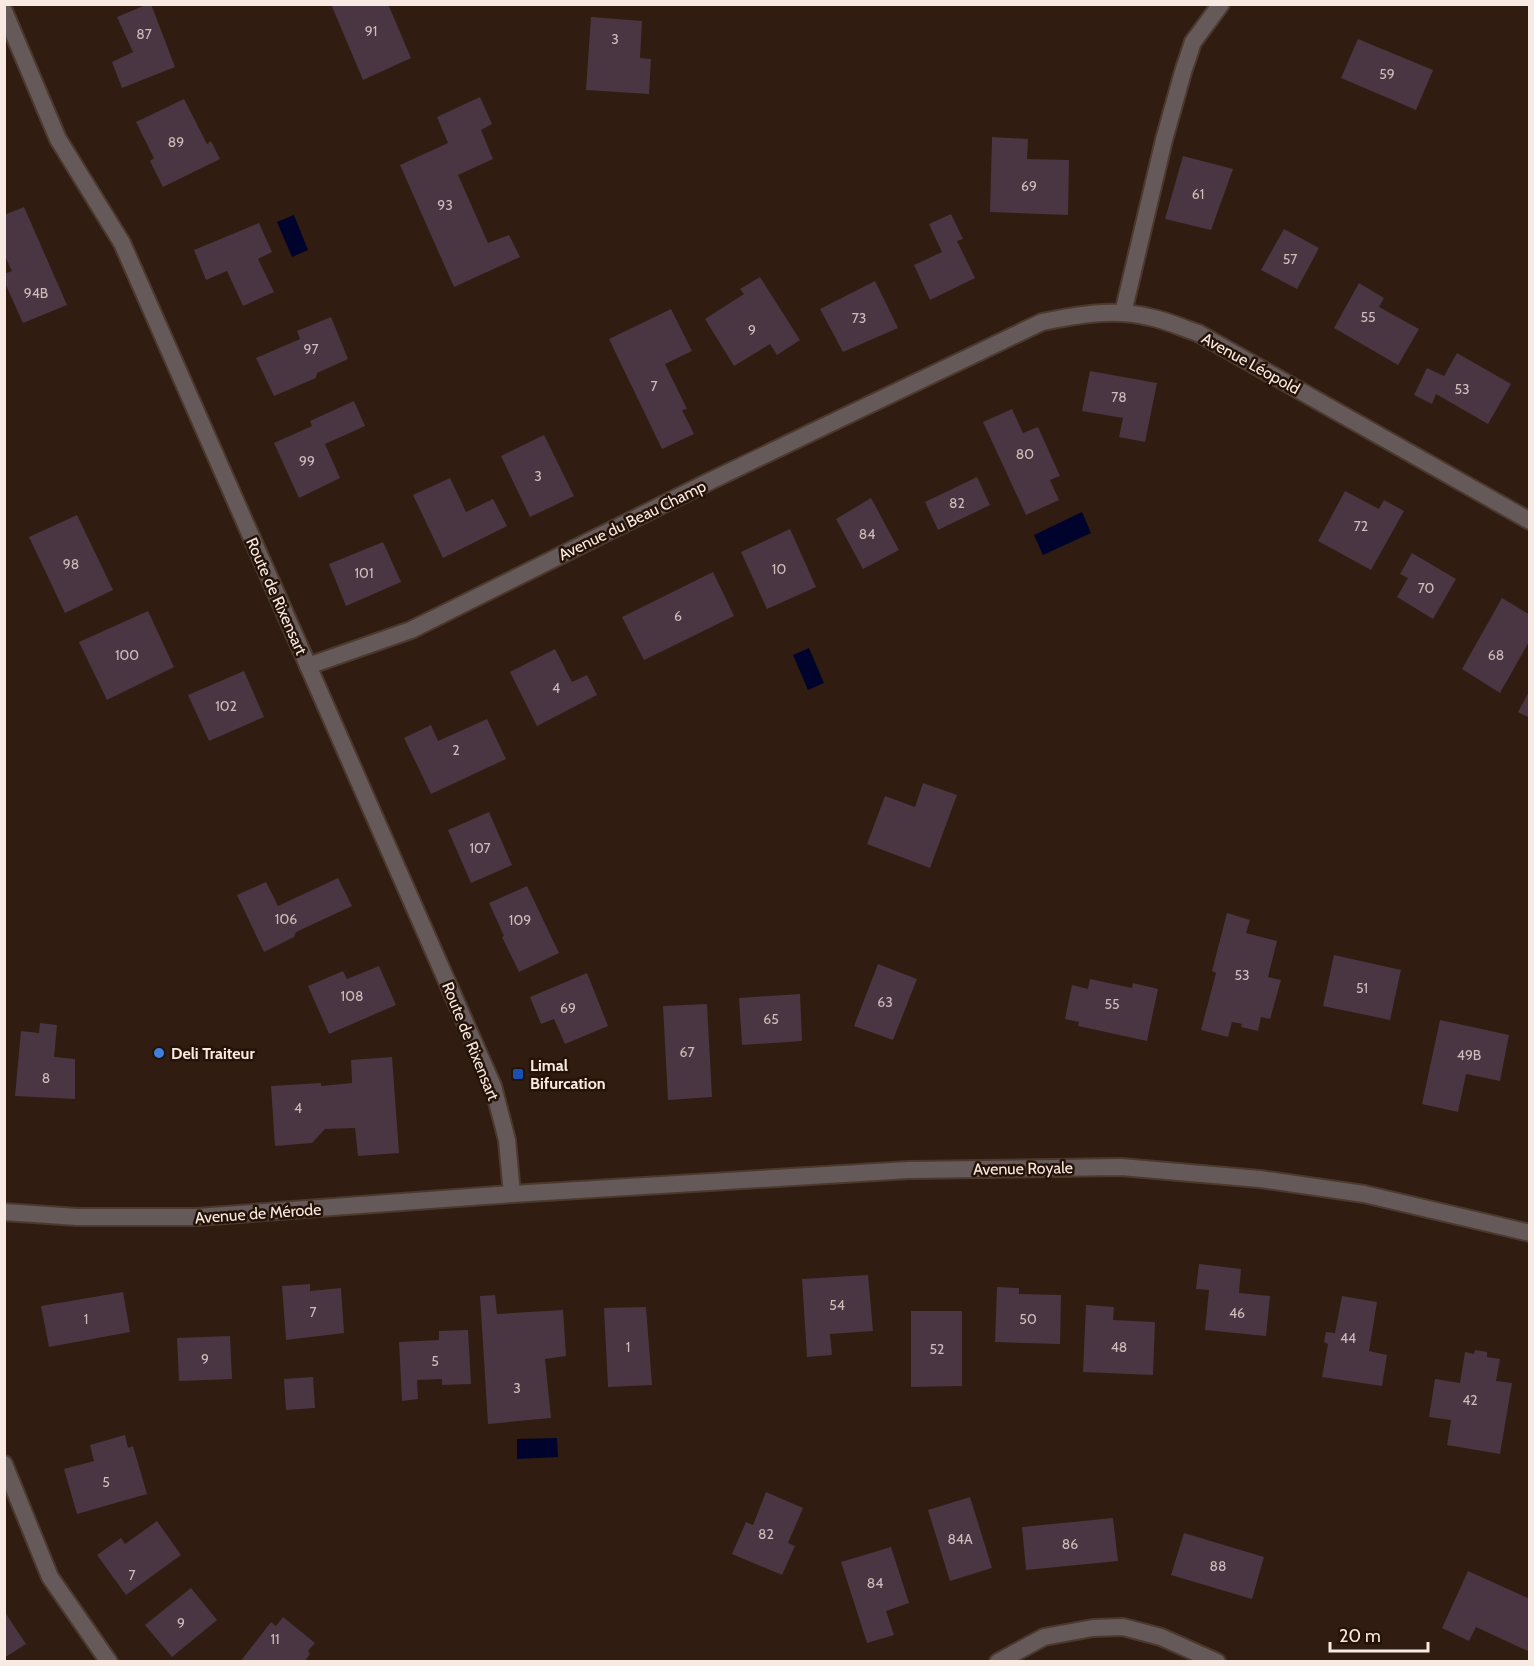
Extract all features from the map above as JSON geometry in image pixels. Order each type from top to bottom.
[{"type":"street","points":[[1123,313],[1164,140],[1183,72],[1193,42],[1221,4]]},
{"type":"street","name":"Route de Rixensart","points":[[4,12],[58,139],[122,243],[493,1086],[507,1140],[512,1194]]},
{"type":"street","name":"Avenue Léopold","points":[[953,366],[1042,322],[1089,313],[1147,316],[1198,333],[1530,521]]},
{"type":"street","name":"Avenue du Beau Champ","points":[[308,666],[411,630],[704,484],[953,366]]},
{"type":"street","name":"Avenue Royale","points":[[512,1194],[909,1170],[1121,1167],[1260,1179],[1364,1194],[1530,1233]]},
{"type":"street","name":"Avenue de Mérode","points":[[4,1212],[77,1217],[197,1217],[512,1194]]},
{"type":"street","points":[[4,1464],[50,1577],[109,1662]]},
{"type":"street","points":[[998,1662],[1044,1637],[1093,1628],[1123,1627],[1161,1637],[1217,1662]]},
{"type":"water","points":[[294,215],[308,250],[292,257],[277,222]]},
{"type":"water","points":[[1082,512],[1091,533],[1043,555],[1034,535]]},
{"type":"water","points":[[809,648],[824,683],[808,690],[793,655]]},
{"type":"water","points":[[557,1438],[558,1457],[517,1459],[517,1439]]},
{"type":"building","points":[[151,4],[175,67],[122,88],[112,62],[133,52],[117,17]]},
{"type":"building","points":[[331,4],[388,4],[411,58],[363,80]]},
{"type":"building","points":[[591,17],[642,21],[640,58],[651,59],[649,94],[586,90]]},
{"type":"building","points":[[1358,39],[1433,70],[1416,110],[1341,78]]},
{"type":"building","points":[[480,97],[492,124],[481,130],[493,159],[458,175],[488,243],[509,235],[520,257],[454,287],[400,165],[448,143],[437,117]]},
{"type":"building","points":[[184,99],[207,144],[211,141],[220,159],[163,187],[150,161],[154,158],[136,122]]},
{"type":"building","points":[[992,137],[1028,139],[1027,159],[1069,160],[1068,215],[990,212]]},
{"type":"building","points":[[1183,156],[1233,169],[1211,230],[1165,219]]},
{"type":"building","points":[[24,207],[67,305],[23,323],[4,281],[4,274],[12,271],[4,254],[4,215]]},
{"type":"building","points":[[951,214],[963,239],[957,241],[975,278],[930,300],[914,265],[942,252],[929,224]]},
{"type":"building","points":[[259,223],[272,252],[258,259],[274,292],[243,306],[227,271],[206,280],[194,250]]},
{"type":"building","points":[[1284,229],[1319,248],[1297,289],[1261,270]]},
{"type":"building","points":[[760,277],[800,340],[777,355],[770,344],[734,366],[705,319],[744,294],[740,289]]},
{"type":"building","points":[[875,281],[898,328],[843,352],[820,309]]},
{"type":"building","points":[[1359,283],[1384,298],[1379,307],[1419,329],[1398,365],[1334,328]]},
{"type":"building","points":[[671,309],[692,351],[665,364],[687,409],[682,410],[694,434],[662,449],[609,339]]},
{"type":"building","points":[[331,317],[348,359],[317,373],[316,378],[274,396],[256,358],[300,339],[297,331]]},
{"type":"building","points":[[1457,353],[1511,384],[1488,424],[1436,394],[1432,404],[1414,395],[1427,368],[1444,376]]},
{"type":"building","points":[[1090,371],[1157,383],[1145,442],[1119,437],[1123,418],[1082,411]]},
{"type":"building","points":[[354,401],[365,426],[325,444],[340,478],[299,498],[274,443],[312,426],[310,421]]},
{"type":"building","points":[[1012,409],[1023,433],[1038,427],[1060,476],[1050,480],[1059,500],[1026,515],[983,422]]},
{"type":"building","points":[[544,435],[574,496],[530,517],[501,456]]},
{"type":"building","points":[[977,477],[990,505],[938,530],[925,502]]},
{"type":"building","points":[[450,478],[466,512],[493,499],[507,526],[443,558],[413,495]]},
{"type":"building","points":[[1345,491],[1379,509],[1384,500],[1404,511],[1371,570],[1318,541]]},
{"type":"building","points":[[871,498],[899,550],[863,569],[836,519]]},
{"type":"building","points":[[77,515],[113,590],[65,613],[29,537]]},
{"type":"building","points":[[790,529],[816,587],[767,609],[741,552]]},
{"type":"building","points":[[383,542],[401,582],[346,606],[329,564]]},
{"type":"building","points":[[1412,553],[1456,579],[1433,619],[1397,597],[1408,578],[1400,574]]},
{"type":"building","points":[[713,572],[734,616],[644,660],[622,617]]},
{"type":"building","points":[[1502,598],[1530,615],[1530,640],[1500,693],[1462,669]]},
{"type":"building","points":[[148,611],[174,667],[107,700],[79,642]]},
{"type":"building","points":[[555,649],[572,682],[587,675],[597,695],[537,726],[510,672]]},
{"type":"building","points":[[244,671],[264,717],[209,741],[188,695]]},
{"type":"building","points":[[1530,690],[1530,718],[1518,712]]},
{"type":"building","points":[[487,719],[506,759],[431,794],[404,738],[431,725],[438,741]]},
{"type":"building","points":[[923,783],[957,795],[930,868],[867,844],[885,796],[915,807]]},
{"type":"building","points":[[489,812],[512,865],[471,883],[448,830]]},
{"type":"building","points":[[338,878],[352,906],[296,932],[294,937],[264,952],[237,895],[266,882],[278,906]]},
{"type":"building","points":[[527,886],[559,953],[519,972],[489,903]]},
{"type":"building","points":[[1227,913],[1250,920],[1246,933],[1277,941],[1268,977],[1281,980],[1270,1019],[1261,1017],[1258,1031],[1232,1022],[1228,1037],[1201,1030],[1216,973],[1212,971]]},
{"type":"building","points":[[1334,955],[1401,970],[1390,1020],[1323,1006]]},
{"type":"building","points":[[878,964],[917,979],[893,1040],[854,1026]]},
{"type":"building","points":[[379,966],[396,1005],[329,1034],[308,986],[343,971],[347,979]]},
{"type":"building","points":[[587,973],[608,1026],[565,1044],[554,1019],[541,1024],[530,997]]},
{"type":"building","points":[[1090,979],[1132,988],[1133,983],[1158,989],[1147,1041],[1078,1026],[1079,1022],[1065,1019],[1072,985],[1088,989]]},
{"type":"building","points":[[800,994],[802,1041],[742,1045],[739,998]]},
{"type":"building","points":[[707,1004],[712,1097],[668,1100],[663,1006]]},
{"type":"building","points":[[1440,1020],[1509,1035],[1500,1081],[1466,1074],[1458,1112],[1422,1104]]},
{"type":"building","points":[[40,1023],[57,1025],[54,1057],[75,1059],[75,1099],[15,1096],[21,1031],[39,1033]]},
{"type":"building","points":[[392,1057],[399,1153],[358,1156],[355,1128],[325,1129],[312,1143],[275,1146],[271,1086],[321,1083],[321,1086],[352,1083],[351,1060]]},
{"type":"building","points":[[1199,1264],[1241,1269],[1239,1293],[1270,1296],[1266,1336],[1205,1330],[1209,1290],[1196,1289]]},
{"type":"building","points":[[868,1275],[873,1331],[830,1334],[832,1355],[807,1357],[802,1279]]},
{"type":"building","points":[[310,1284],[310,1291],[341,1288],[344,1333],[286,1340],[282,1286]]},
{"type":"building","points":[[997,1287],[1019,1288],[1019,1294],[1061,1295],[1060,1344],[995,1342]]},
{"type":"building","points":[[123,1292],[130,1332],[49,1347],[41,1306]]},
{"type":"building","points":[[495,1295],[497,1314],[563,1310],[566,1356],[545,1359],[551,1418],[488,1424],[480,1296]]},
{"type":"building","points":[[1342,1296],[1377,1302],[1369,1351],[1387,1355],[1382,1386],[1322,1377],[1328,1344],[1324,1342],[1326,1332],[1335,1333]]},
{"type":"building","points":[[1086,1305],[1114,1307],[1113,1320],[1155,1322],[1153,1375],[1083,1372]]},
{"type":"building","points":[[646,1307],[652,1385],[608,1387],[604,1308]]},
{"type":"building","points":[[911,1311],[962,1311],[962,1386],[911,1387]]},
{"type":"building","points":[[468,1330],[471,1384],[442,1385],[442,1379],[417,1380],[418,1399],[402,1401],[399,1342],[439,1340],[439,1331]]},
{"type":"building","points":[[230,1336],[232,1379],[179,1381],[177,1338]]},
{"type":"building","points":[[1475,1350],[1487,1352],[1487,1357],[1500,1359],[1496,1381],[1512,1383],[1500,1454],[1447,1445],[1451,1420],[1429,1417],[1435,1379],[1460,1383],[1465,1352],[1474,1354]]},
{"type":"building","points":[[313,1377],[315,1408],[286,1410],[284,1379]]},
{"type":"building","points":[[125,1435],[128,1448],[133,1446],[147,1494],[77,1514],[64,1469],[94,1461],[90,1445]]},
{"type":"building","points":[[766,1492],[803,1508],[788,1543],[795,1546],[782,1575],[732,1554],[746,1522],[753,1525]]},
{"type":"building","points":[[970,1497],[992,1568],[950,1581],[928,1510]]},
{"type":"building","points":[[1113,1518],[1118,1561],[1026,1570],[1022,1527]]},
{"type":"building","points":[[157,1521],[181,1555],[126,1595],[97,1555],[121,1538],[125,1544]]},
{"type":"building","points":[[1184,1533],[1264,1557],[1252,1599],[1171,1575]]},
{"type":"building","points":[[891,1547],[909,1603],[886,1611],[894,1635],[867,1643],[841,1562]]},
{"type":"building","points":[[1468,1571],[1530,1599],[1530,1652],[1476,1627],[1469,1641],[1442,1628]]},
{"type":"building","points":[[191,1588],[217,1620],[172,1657],[145,1625]]},
{"type":"building","points":[[4,1611],[26,1644],[4,1658]]},
{"type":"building","points":[[283,1617],[315,1643],[308,1651],[310,1654],[304,1662],[240,1662],[271,1622],[276,1626]]},
{"type":"place","name":"Deli Traiteur","points":[[159,1053]]},
{"type":"place","name":"Limal Bifurcation","points":[[518,1074]]}]
